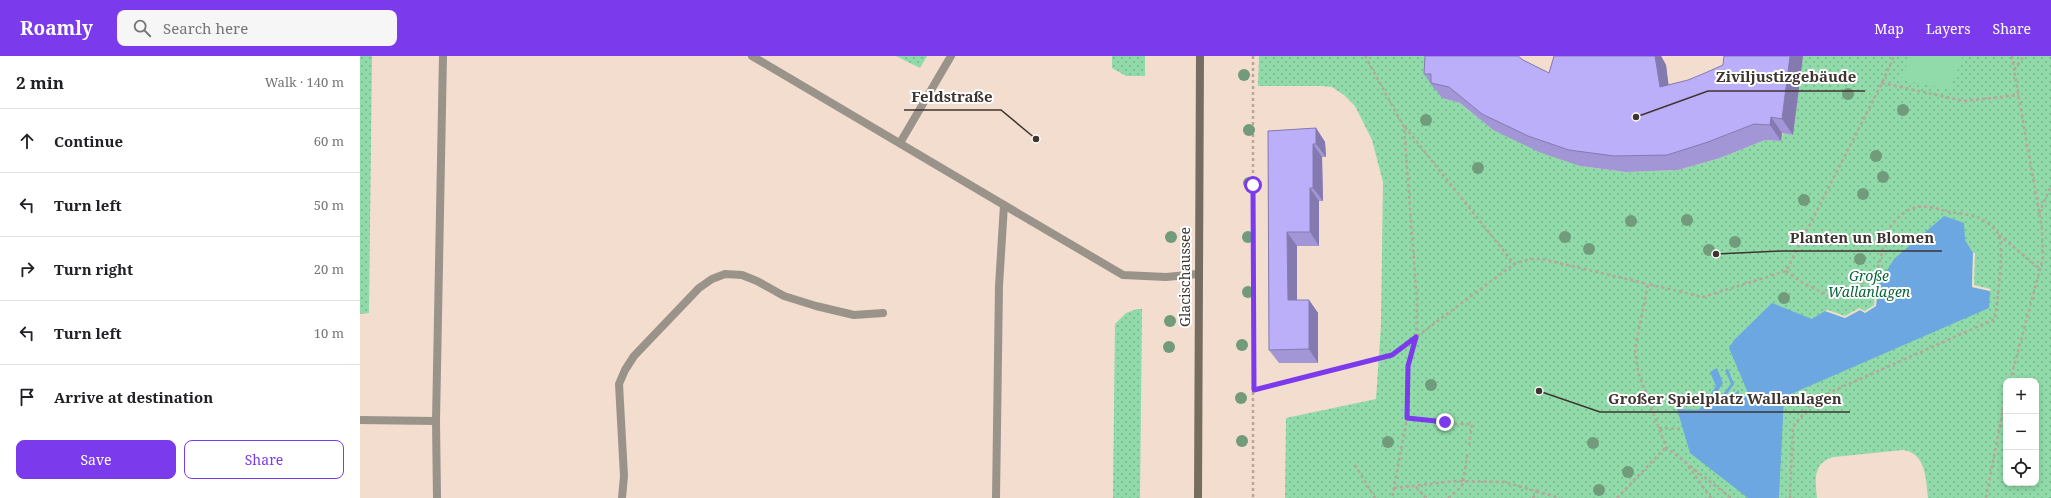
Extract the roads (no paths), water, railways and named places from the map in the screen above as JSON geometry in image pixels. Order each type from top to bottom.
[{"type":"street","name":"Glacischaussee","points":[[1198,498],[1200,56]]},
{"type":"lane","points":[[437,498],[436,421],[443,56]]},
{"type":"lane","points":[[752,56],[1123,275],[1166,277],[1198,274]]},
{"type":"lane","points":[[900,143],[951,56]]},
{"type":"lane","points":[[996,498],[999,286],[1004,205]]},
{"type":"lane","points":[[622,498],[624,476],[619,384],[625,370],[634,356],[699,288],[712,278],[725,274],[742,275],[757,281],[784,296],[816,306],[854,314],[883,313]]},
{"type":"lane","points":[[360,420],[436,421]]},
{"type":"water","points":[[1944,216],[1964,223],[1965,240],[1973,253],[1972,287],[1990,291],[1989,308],[1784,397],[1779,497],[1748,498],[1690,453],[1677,409],[1699,410],[1716,386],[1710,372],[1717,368],[1723,383],[1711,401],[1718,401],[1731,384],[1725,370],[1728,369],[1734,384],[1722,401],[1730,401],[1738,390],[1739,392],[1733,401],[1741,400],[1748,393],[1729,348],[1734,340],[1772,303],[1812,319],[1825,311],[1845,318],[1860,310],[1865,313],[1876,306],[1878,285],[1894,259]]},
{"type":"place","name":"Ziviljustizgebäude","points":[[1636,117]]},
{"type":"place","name":"Feldstraße","points":[[1036,139]]},
{"type":"place","name":"Planten un Blomen","points":[[1716,254]]},
{"type":"place","name":"Großer Spielplatz Wallanlagen","points":[[1539,391]]},
{"type":"park label","name":"Große Wallanlagen","points":[[1869,284]]}]
